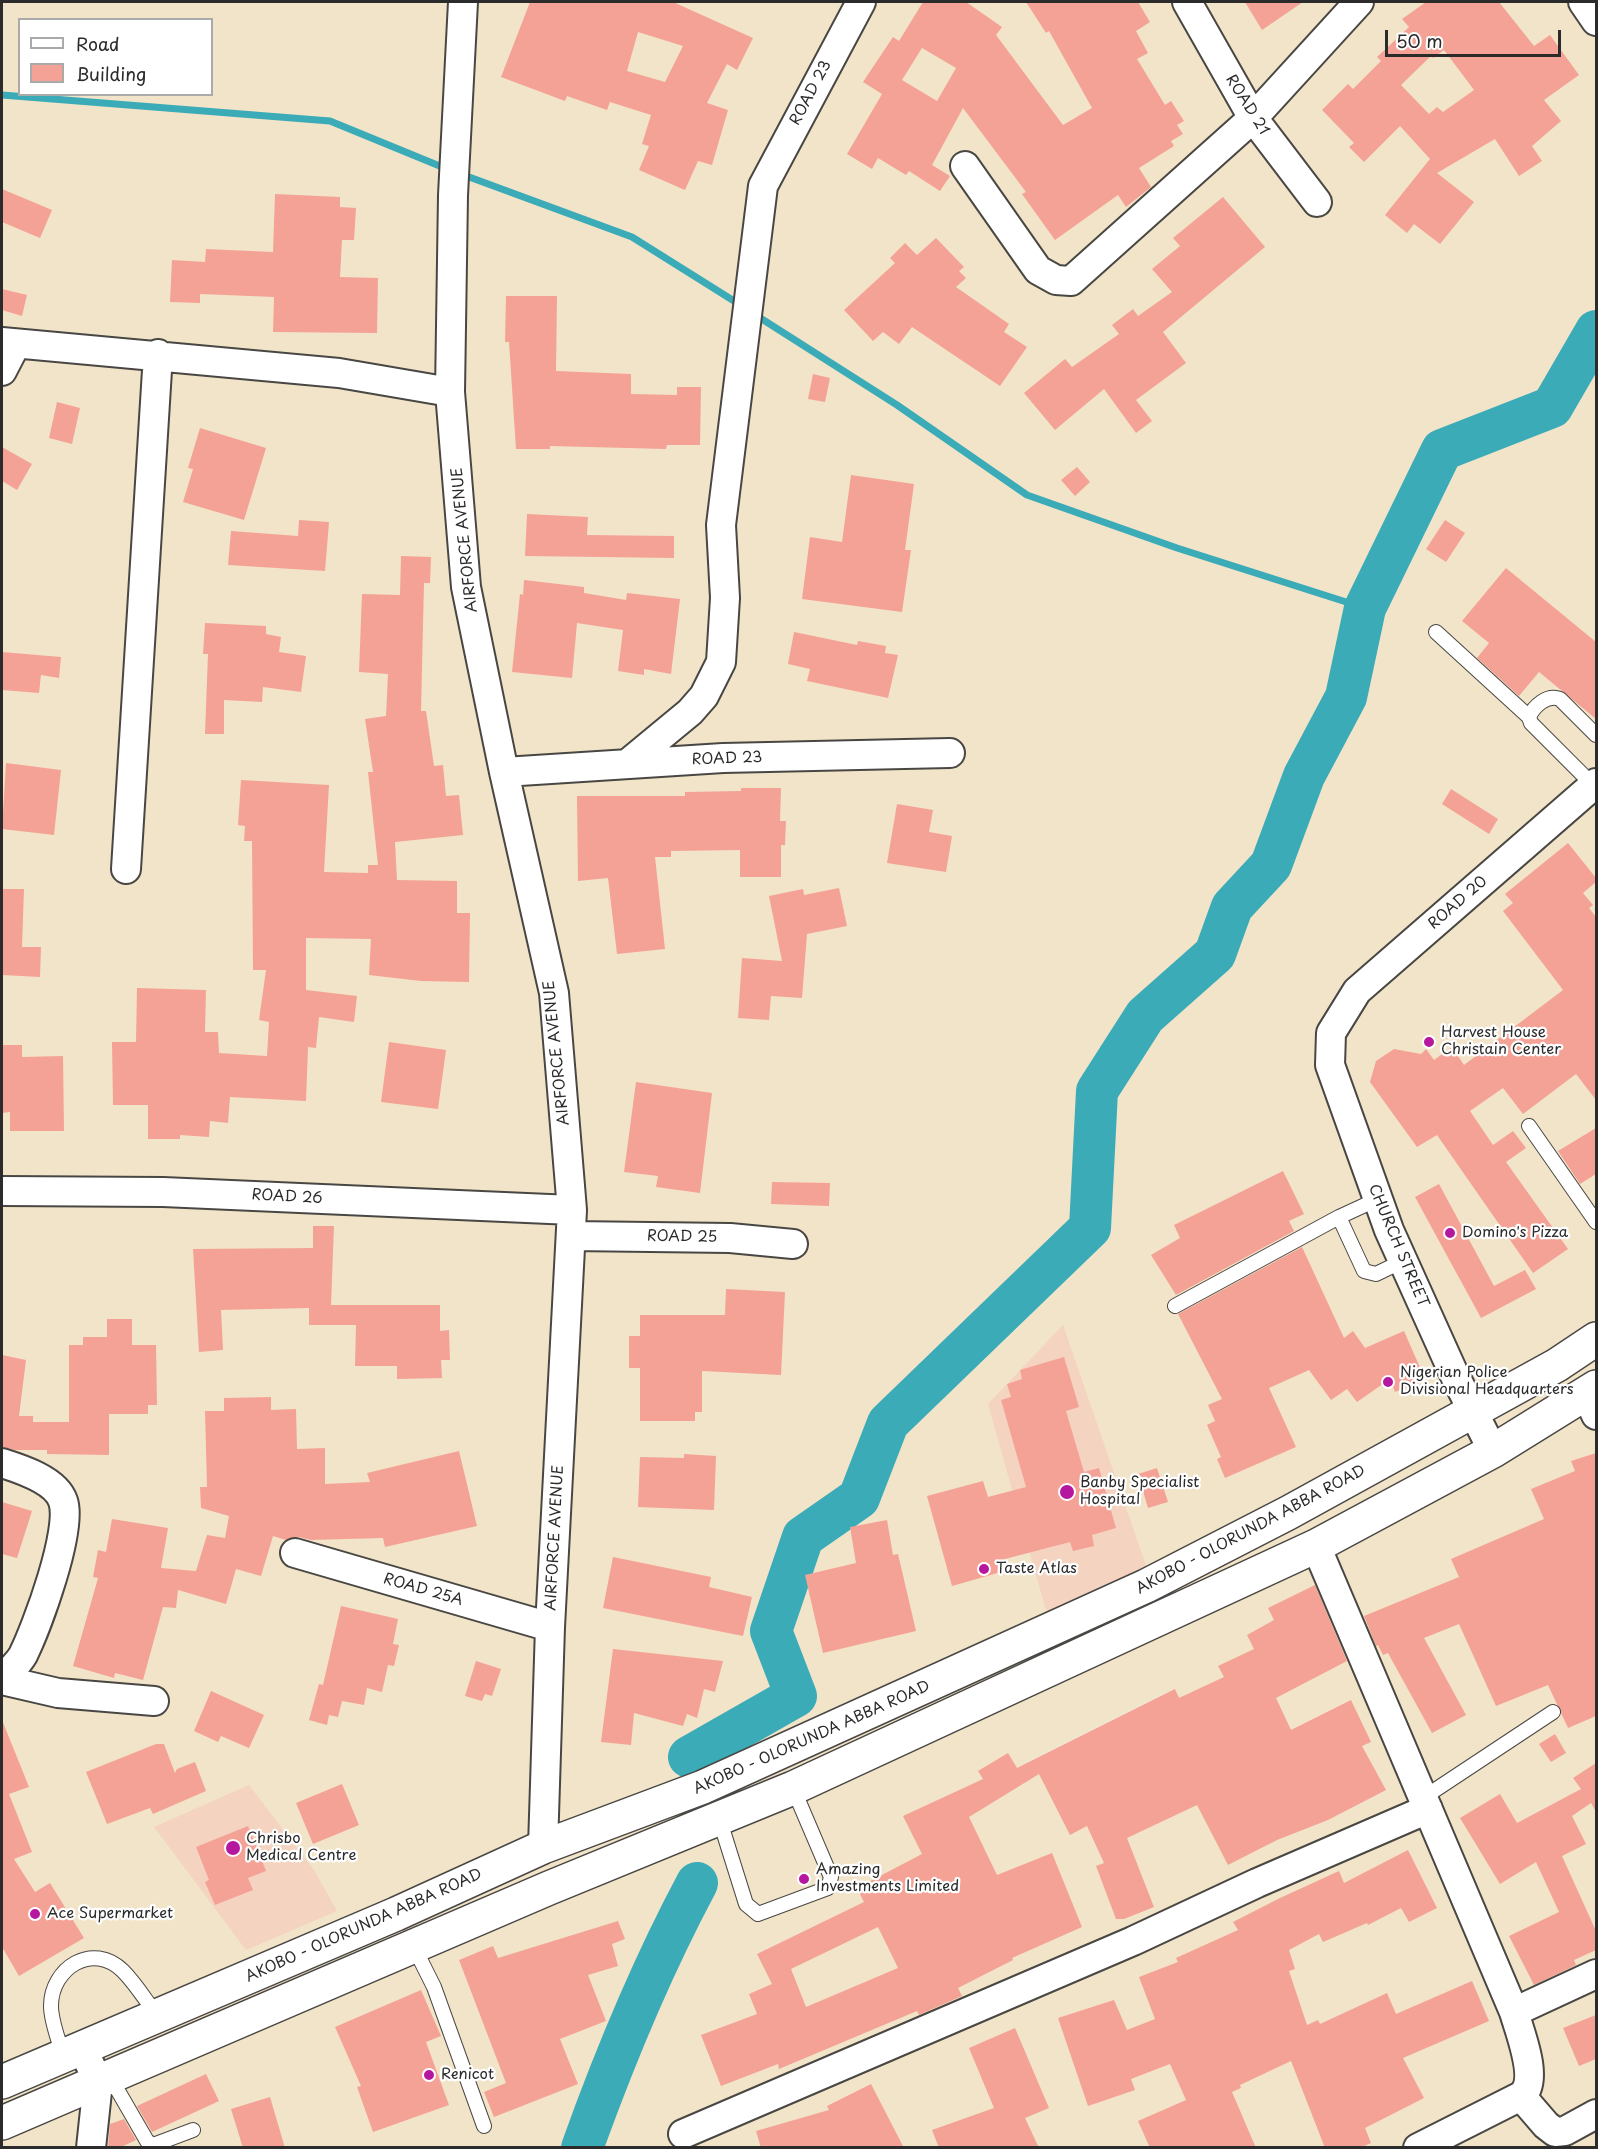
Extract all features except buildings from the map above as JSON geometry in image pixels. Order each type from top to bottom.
[{"type":"main road","name":"AKOBO - OLORUNDA ABBA ROAD","points":[[2,2082],[396,1914],[543,1847],[703,1787],[1146,1586],[1288,1513],[1471,1410],[1557,1365],[1596,1340]]},
{"type":"main road","points":[[2,2123],[793,1788],[1316,1546],[1593,1398]]},
{"type":"street","name":"AIRFORCE AVENUE","points":[[463,2],[453,195],[450,392],[466,587],[504,772],[554,993],[571,1223],[550,1628],[543,1847]]},
{"type":"street","name":"ROAD 23","points":[[627,764],[690,712],[704,696],[721,662],[724,598],[721,525],[763,186],[861,2]]},
{"type":"street","name":"ROAD 21","points":[[1186,2],[1253,118],[1317,202]]},
{"type":"street","points":[[965,166],[1038,270],[1056,280],[1071,281],[1253,118],[1359,2]]},
{"type":"street","points":[[1582,2],[1596,21]]},
{"type":"street","points":[[2,371],[9,343],[158,354],[339,373],[450,392]]},
{"type":"street","points":[[126,869],[158,354]]},
{"type":"street","name":"ROAD 23","points":[[504,772],[723,758],[950,753]]},
{"type":"street","name":"ROAD 20","points":[[1331,1033],[1357,991],[1595,785]]},
{"type":"street","name":"CHURCH STREET","points":[[1331,1033],[1330,1065],[1377,1199],[1402,1261],[1471,1410],[1493,1451]]},
{"type":"street","name":"ROAD 26","points":[[2,1191],[163,1192],[571,1223]]},
{"type":"street","name":"ROAD 25","points":[[571,1223],[793,1244]]},
{"type":"street","points":[[2,1463],[40,1479],[56,1489],[63,1501],[60,1555],[22,1657],[2,1680],[58,1694],[154,1701]]},
{"type":"street","points":[[1316,1546],[1514,2012],[1530,2073],[1530,2085],[1521,2096],[1418,2148]]},
{"type":"street","name":"ROAD 25A","points":[[295,1553],[550,1628]]},
{"type":"street","points":[[683,2134],[1133,1941],[1426,1803]]},
{"type":"street","points":[[1514,2012],[1596,1974]]},
{"type":"street","points":[[73,2051],[104,2079],[91,2148]]},
{"type":"street","points":[[1521,2096],[1555,2132],[1564,2131],[1596,2115]]},
{"type":"lane","points":[[1436,632],[1529,717],[1531,723],[1595,785]]},
{"type":"lane","points":[[1529,717],[1548,697],[1554,696],[1560,699],[1596,735]]},
{"type":"lane","points":[[1529,1126],[1596,1222]]},
{"type":"lane","points":[[1175,1306],[1377,1199]]},
{"type":"lane","points":[[1340,1217],[1364,1270],[1376,1274],[1402,1261]]},
{"type":"lane","points":[[1426,1803],[1553,1713]]},
{"type":"lane","points":[[715,1820],[746,1904],[758,1914],[828,1888],[831,1877],[793,1788]]},
{"type":"lane","points":[[414,1947],[435,1987],[484,2126]]},
{"type":"lane","points":[[73,2051],[51,2008],[53,1989],[60,1975],[73,1962],[90,1957],[107,1961],[123,1970],[157,2015]]},
{"type":"lane","points":[[104,2079],[147,2141],[153,2145],[193,2130]]},
{"type":"shaded area","name":"Banby Specialist Hospital","points":[[1063,1325],[1151,1580],[1054,1623],[1045,1607],[988,1404]]},
{"type":"shaded area","name":"Chrisbo Medical Centre","points":[[249,1785],[314,1870],[337,1911],[246,1950],[154,1827]]},
{"type":"waterway","points":[[2,95],[330,121],[447,169]]},
{"type":"waterway","points":[[461,174],[632,237],[742,306]]},
{"type":"waterway","points":[[754,314],[897,405],[1027,495],[1177,548],[1365,608]]},
{"type":"waterway","points":[[689,1757],[796,1696],[771,1631],[803,1537],[859,1498],[888,1423],[1090,1228],[1097,1091],[1145,1016],[1215,954],[1232,907],[1271,865],[1304,776],[1346,697],[1365,608],[1442,450],[1552,407],[1596,331]]},
{"type":"waterway","points":[[582,2148],[635,2013],[664,1948],[697,1883]]},
{"type":"place","name":"Harvest House Christain Center","points":[[1429,1042]]},
{"type":"place","name":"Domino's Pizza","points":[[1450,1233]]},
{"type":"place","name":"Nigerian Police Divisional Headquarters","points":[[1388,1382]]},
{"type":"place","name":"Banby Specialist Hospital","points":[[1067,1492]]},
{"type":"place","name":"Taste Atlas","points":[[984,1569]]},
{"type":"place","name":"Chrisbo Medical Centre","points":[[233,1848]]},
{"type":"place","name":"Amazing Investments Limited","points":[[804,1879]]},
{"type":"place","name":"Ace Supermarket","points":[[35,1914]]},
{"type":"place","name":"Renicot","points":[[429,2075]]}]
